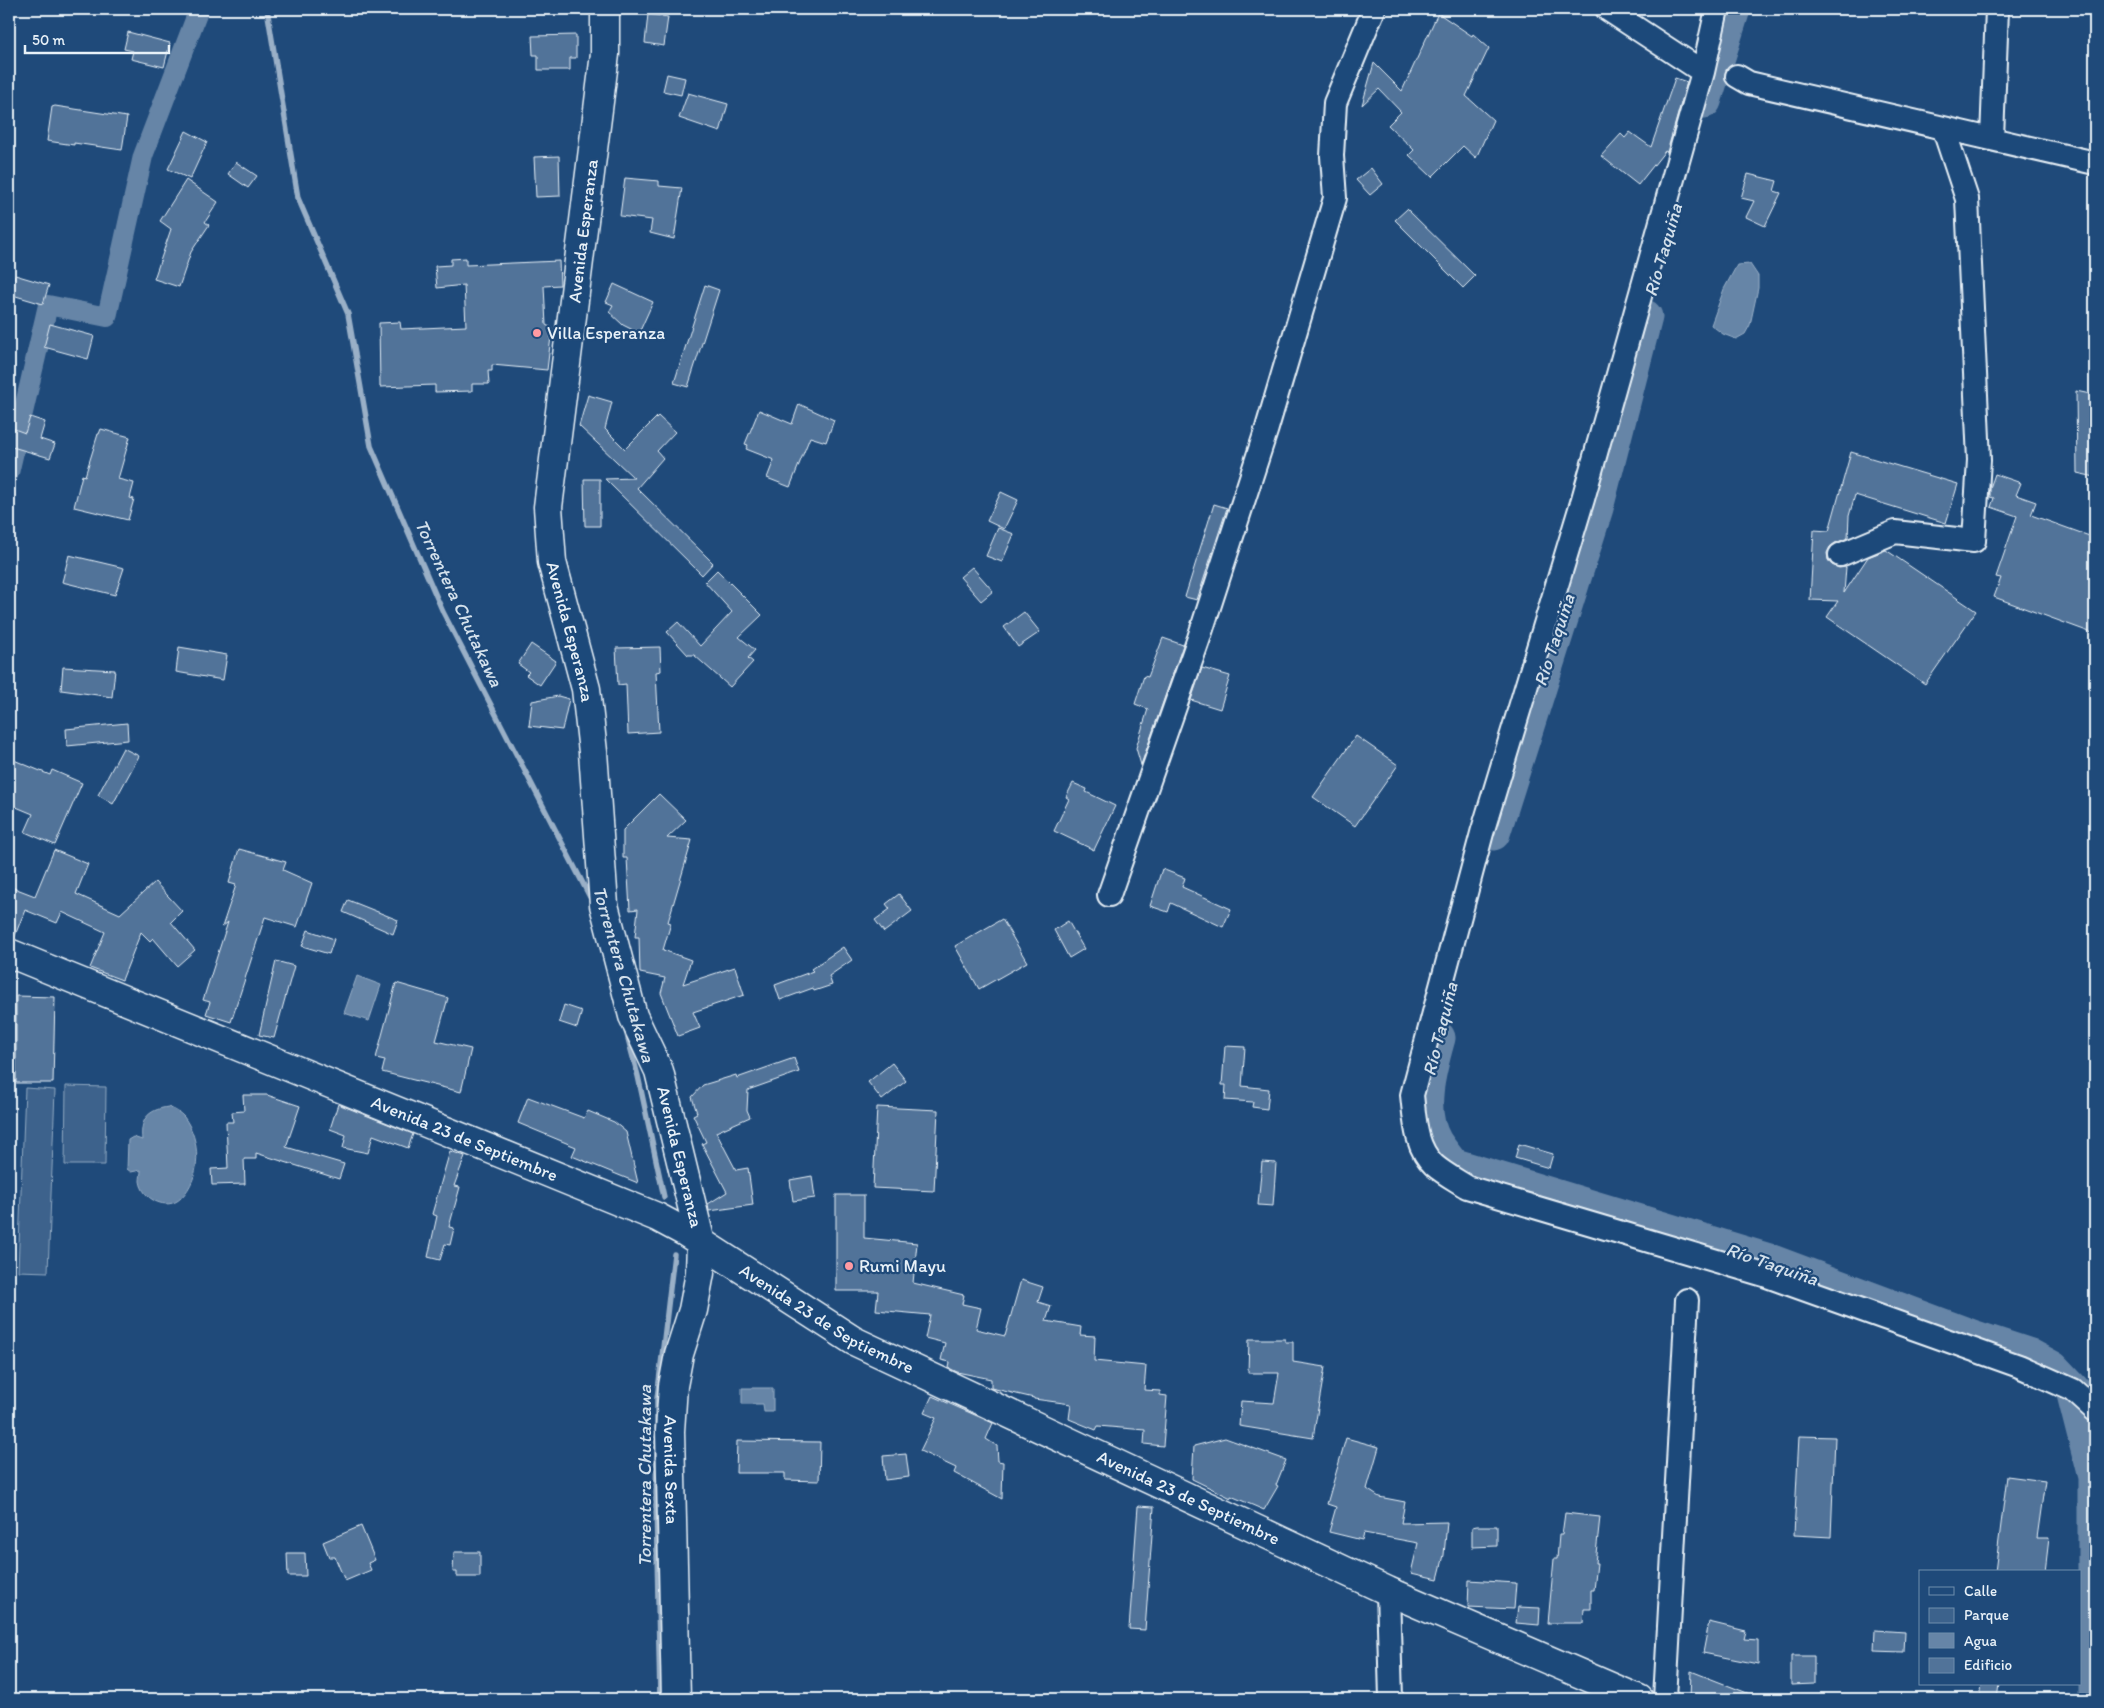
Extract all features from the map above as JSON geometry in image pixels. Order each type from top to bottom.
[{"type":"main road","name":"Avenida Esperanza","points":[[605,9],[604,64],[548,507],[552,562],[586,689],[593,752],[604,905],[633,1016],[659,1071],[693,1238]]},
{"type":"main road","name":"Avenida 23 de Septiembre","points":[[9,953],[657,1218],[693,1238],[854,1341],[1388,1591],[1633,1698]]},
{"type":"main road","name":"Avenida Sexta","points":[[676,1699],[670,1431],[679,1354],[693,1310],[700,1273],[693,1238]]},
{"type":"street","points":[[1109,894],[1199,638],[1267,428],[1335,198],[1332,156],[1336,103],[1374,9]]},
{"type":"street","points":[[1607,9],[1703,72]]},
{"type":"street","points":[[1717,9],[1703,72],[1583,499],[1482,832],[1412,1095],[1418,1139],[1424,1153],[1434,1165],[1467,1187],[1764,1276],[2019,1366],[2073,1390],[2095,1410]]},
{"type":"street","points":[[1992,138],[1997,9]]},
{"type":"street","points":[[1737,76],[1749,83],[1944,130],[1992,138],[2095,163]]},
{"type":"street","points":[[1840,556],[1895,532],[1974,541],[1979,460],[1967,199],[1944,130]]},
{"type":"street","points":[[1665,1699],[1688,1300]]},
{"type":"street","points":[[1388,1591],[1391,1699]]},
{"type":"green space","points":[[66,1086],[106,1087],[105,1165],[65,1165]]},
{"type":"green space","points":[[25,1088],[55,1090],[48,1272],[18,1271]]},
{"type":"water","points":[[1750,264],[1758,276],[1758,288],[1750,325],[1745,334],[1736,339],[1723,334],[1711,325],[1724,289],[1737,265]]},
{"type":"water","points":[[357,976],[381,985],[369,1021],[344,1013]]},
{"type":"water","points":[[168,1107],[182,1115],[190,1126],[194,1136],[197,1158],[193,1180],[188,1189],[175,1202],[162,1204],[156,1202],[145,1193],[140,1181],[141,1170],[131,1172],[127,1169],[128,1140],[133,1137],[142,1140],[142,1127],[146,1117],[161,1108]]},
{"type":"water","points":[[742,1388],[773,1388],[773,1412],[764,1412],[763,1404],[742,1404]]},
{"type":"building","points":[[1438,13],[1472,36],[1473,34],[1489,48],[1466,96],[1493,120],[1476,158],[1463,146],[1432,177],[1409,155],[1414,150],[1388,125],[1401,112],[1379,89],[1362,105],[1374,63],[1402,91]]},
{"type":"building","points":[[648,14],[668,17],[664,46],[645,43]]},
{"type":"building","points":[[128,32],[170,43],[164,67],[131,59],[133,51],[124,49]]},
{"type":"building","points":[[576,35],[576,58],[570,58],[570,70],[538,70],[538,55],[533,55],[532,36]]},
{"type":"building","points":[[667,74],[685,78],[681,95],[663,91]]},
{"type":"building","points":[[1675,78],[1687,82],[1667,152],[1665,151],[1638,185],[1601,156],[1621,134],[1625,138],[1630,132],[1651,147]]},
{"type":"building","points":[[688,93],[728,104],[720,132],[679,118]]},
{"type":"building","points":[[52,107],[127,117],[122,150],[47,141]]},
{"type":"building","points":[[186,131],[207,142],[190,179],[168,169]]},
{"type":"building","points":[[559,156],[560,196],[536,197],[534,157]]},
{"type":"building","points":[[236,162],[257,176],[248,188],[228,174]]},
{"type":"building","points":[[1371,168],[1383,184],[1370,195],[1356,180]]},
{"type":"building","points":[[1748,174],[1777,181],[1774,191],[1781,193],[1765,226],[1746,217],[1754,201],[1741,198]]},
{"type":"building","points":[[625,178],[659,181],[659,186],[682,188],[674,239],[650,233],[652,220],[620,216]]},
{"type":"building","points":[[186,180],[218,202],[205,222],[209,225],[191,252],[179,287],[154,279],[171,229],[160,221]]},
{"type":"building","points":[[1407,209],[1475,276],[1463,288],[1395,220]]},
{"type":"building","points":[[466,258],[466,265],[559,261],[560,285],[544,286],[546,325],[552,328],[547,370],[492,365],[492,371],[488,371],[489,384],[472,384],[472,391],[435,392],[435,385],[380,387],[379,323],[400,322],[401,329],[466,326],[464,285],[437,288],[435,266],[451,265],[451,259]]},
{"type":"building","points":[[15,275],[49,285],[43,304],[9,294]]},
{"type":"building","points":[[614,284],[653,302],[639,333],[623,325],[609,312],[613,305],[606,302]]},
{"type":"building","points":[[705,285],[719,290],[688,387],[674,383]]},
{"type":"building","points":[[50,324],[94,336],[88,359],[44,347]]},
{"type":"building","points":[[2076,391],[2095,395],[2095,477],[2077,473]]},
{"type":"building","points":[[588,395],[612,402],[605,429],[625,449],[658,416],[675,432],[657,451],[663,458],[637,488],[713,563],[702,575],[605,479],[634,478],[579,426]]},
{"type":"building","points":[[799,404],[834,420],[826,442],[810,437],[790,487],[767,478],[774,460],[746,449],[748,445],[745,444],[759,410],[792,424]]},
{"type":"building","points":[[30,417],[45,422],[40,439],[55,444],[50,458],[9,446],[9,427],[25,433]]},
{"type":"building","points":[[101,429],[130,437],[118,479],[134,483],[130,498],[134,499],[128,520],[74,507],[82,475],[85,476]]},
{"type":"building","points":[[1851,452],[1958,484],[1946,523],[1855,495],[1849,516],[1848,538],[1835,543],[1827,553],[1828,560],[1832,565],[1839,568],[1846,567],[1844,593],[1868,557],[1886,550],[1976,611],[1925,684],[1827,617],[1838,601],[1810,600],[1814,530],[1829,531]]},
{"type":"building","points":[[1995,474],[2021,483],[2016,495],[2036,502],[2031,515],[2095,538],[2095,634],[1994,597],[2001,578],[1996,577],[2017,516],[1991,507],[1994,498],[1990,497],[1990,488]]},
{"type":"building","points":[[584,479],[600,479],[600,526],[585,526]]},
{"type":"building","points":[[1001,492],[1018,500],[1004,529],[987,521]]},
{"type":"building","points":[[1214,504],[1227,508],[1197,600],[1185,597]]},
{"type":"building","points":[[998,528],[1014,534],[1002,562],[986,556]]},
{"type":"building","points":[[69,555],[124,568],[115,595],[62,582]]},
{"type":"building","points":[[972,567],[993,591],[981,601],[960,577]]},
{"type":"building","points":[[717,570],[762,615],[739,637],[755,650],[748,658],[753,662],[730,687],[694,655],[688,655],[667,632],[678,622],[700,646],[732,612],[705,582]]},
{"type":"building","points":[[1024,612],[1040,632],[1018,647],[1004,627]]},
{"type":"building","points":[[1163,638],[1183,645],[1141,765],[1136,748],[1148,709],[1135,704],[1144,676],[1148,677]]},
{"type":"building","points":[[531,644],[556,661],[540,685],[526,675],[529,672],[518,664]]},
{"type":"building","points":[[179,647],[227,655],[223,680],[176,672]]},
{"type":"building","points":[[660,647],[661,671],[656,672],[659,732],[628,734],[626,684],[618,685],[616,648]]},
{"type":"building","points":[[63,667],[115,670],[112,697],[61,690]]},
{"type":"building","points":[[1202,668],[1230,676],[1220,709],[1191,700]]},
{"type":"building","points":[[558,696],[569,699],[562,730],[529,726],[532,701]]},
{"type":"building","points":[[127,723],[128,740],[67,746],[66,729]]},
{"type":"building","points":[[1356,736],[1398,765],[1355,826],[1313,797]]},
{"type":"building","points":[[123,748],[139,756],[113,804],[98,795]]},
{"type":"building","points":[[9,758],[50,775],[52,770],[82,783],[55,845],[25,832],[33,814],[9,804]]},
{"type":"building","points":[[1073,783],[1087,789],[1086,792],[1115,806],[1094,850],[1054,831],[1069,799],[1066,797]]},
{"type":"building","points":[[659,794],[686,820],[667,838],[692,840],[668,922],[671,923],[663,950],[691,960],[683,984],[735,967],[744,995],[693,1012],[700,1028],[678,1036],[661,993],[665,978],[640,973],[639,937],[635,937],[638,909],[630,910],[627,858],[623,858],[623,830]]},
{"type":"building","points":[[239,849],[286,862],[283,870],[312,883],[297,927],[265,917],[231,1022],[206,1014],[210,1002],[203,1000],[228,922],[222,927],[236,885],[229,883]]},
{"type":"building","points":[[54,850],[88,864],[76,894],[120,914],[155,882],[182,911],[171,922],[195,950],[177,966],[153,938],[150,941],[141,932],[122,980],[90,968],[105,932],[62,912],[57,923],[25,910],[14,938],[9,938],[9,886],[35,896]]},
{"type":"building","points":[[1162,869],[1185,878],[1182,887],[1231,909],[1223,927],[1171,903],[1168,912],[1150,906]]},
{"type":"building","points":[[899,894],[912,911],[884,932],[875,920],[890,909],[886,904]]},
{"type":"building","points":[[348,900],[398,920],[393,934],[343,912]]},
{"type":"building","points":[[1002,919],[1027,962],[979,989],[955,946]]},
{"type":"building","points":[[1068,921],[1084,949],[1069,958],[1054,930]]},
{"type":"building","points":[[308,930],[334,939],[329,954],[302,946]]},
{"type":"building","points":[[843,947],[852,960],[829,976],[832,985],[814,991],[813,988],[780,1000],[775,985],[813,971],[811,969]]},
{"type":"building","points":[[276,961],[294,966],[274,1038],[259,1035]]},
{"type":"building","points":[[396,983],[448,998],[436,1041],[471,1049],[461,1092],[382,1072],[385,1060],[376,1058]]},
{"type":"building","points":[[16,996],[55,997],[53,1083],[16,1083]]},
{"type":"building","points":[[564,1005],[582,1011],[577,1028],[559,1022]]},
{"type":"building","points":[[1225,1046],[1245,1047],[1242,1086],[1269,1089],[1267,1109],[1252,1107],[1253,1102],[1225,1100],[1226,1085],[1222,1085]]},
{"type":"building","points":[[794,1058],[799,1072],[748,1090],[747,1110],[750,1117],[716,1132],[736,1170],[748,1168],[753,1205],[709,1211],[708,1204],[727,1192],[702,1144],[706,1142],[693,1115],[697,1113],[692,1097],[703,1085],[736,1075],[737,1078]]},
{"type":"building","points":[[892,1063],[906,1081],[882,1100],[868,1082]]},
{"type":"building","points":[[243,1095],[267,1095],[300,1106],[286,1147],[344,1164],[339,1179],[256,1153],[256,1159],[244,1159],[245,1184],[212,1185],[211,1169],[228,1168],[226,1122],[233,1122],[232,1112],[244,1111]]},
{"type":"building","points":[[528,1097],[584,1118],[588,1111],[614,1122],[626,1132],[638,1183],[572,1156],[576,1147],[518,1123]]},
{"type":"building","points":[[338,1104],[413,1134],[408,1148],[373,1135],[368,1153],[343,1148],[346,1135],[330,1129]]},
{"type":"building","points":[[877,1107],[938,1110],[934,1191],[873,1188]]},
{"type":"building","points":[[1519,1144],[1553,1154],[1549,1168],[1515,1158]]},
{"type":"building","points":[[450,1151],[465,1156],[454,1186],[460,1187],[449,1227],[454,1228],[450,1245],[445,1244],[440,1260],[428,1257],[437,1216],[432,1214]]},
{"type":"building","points":[[1262,1162],[1276,1163],[1273,1206],[1258,1205]]},
{"type":"building","points":[[812,1176],[815,1198],[793,1201],[790,1180]]},
{"type":"building","points":[[836,1195],[864,1195],[864,1238],[917,1243],[913,1283],[964,1295],[962,1304],[981,1308],[976,1329],[1005,1336],[1021,1280],[1043,1287],[1038,1302],[1051,1306],[1046,1321],[1081,1327],[1080,1335],[1095,1336],[1094,1361],[1146,1366],[1144,1390],[1160,1391],[1160,1395],[1167,1396],[1163,1446],[1144,1444],[1145,1430],[1098,1426],[1096,1430],[1069,1419],[1071,1404],[1034,1399],[991,1388],[991,1379],[957,1372],[949,1368],[950,1362],[941,1360],[945,1343],[925,1338],[930,1315],[876,1310],[878,1291],[836,1291]]},
{"type":"building","points":[[1249,1339],[1285,1339],[1285,1342],[1293,1342],[1293,1362],[1325,1367],[1313,1438],[1239,1426],[1241,1401],[1274,1403],[1279,1373],[1248,1373]]},
{"type":"building","points":[[932,1396],[993,1423],[986,1439],[997,1446],[998,1461],[1003,1462],[1002,1499],[954,1473],[956,1468],[920,1451],[936,1418],[924,1413]]},
{"type":"building","points":[[1799,1436],[1835,1437],[1831,1537],[1794,1535]]},
{"type":"building","points":[[1225,1438],[1286,1460],[1276,1485],[1278,1486],[1264,1510],[1231,1496],[1231,1498],[1192,1479],[1194,1446]]},
{"type":"building","points":[[1346,1438],[1379,1447],[1367,1489],[1379,1497],[1405,1502],[1401,1523],[1447,1522],[1444,1555],[1438,1579],[1411,1573],[1418,1543],[1364,1533],[1362,1540],[1329,1532],[1336,1507],[1327,1504]]},
{"type":"building","points":[[737,1441],[820,1442],[819,1481],[785,1480],[785,1473],[736,1473]]},
{"type":"building","points":[[906,1454],[909,1477],[885,1480],[883,1456]]},
{"type":"building","points":[[2007,1476],[2045,1481],[2037,1538],[2049,1538],[2045,1570],[1995,1570]]},
{"type":"building","points":[[1138,1506],[1154,1507],[1145,1630],[1129,1629]]},
{"type":"building","points":[[1565,1513],[1600,1517],[1594,1590],[1591,1590],[1591,1609],[1584,1609],[1583,1623],[1548,1623],[1554,1559],[1557,1559],[1559,1535],[1562,1535]]},
{"type":"building","points":[[361,1526],[375,1560],[368,1563],[371,1570],[345,1581],[335,1557],[329,1557],[323,1542]]},
{"type":"building","points":[[1497,1526],[1497,1546],[1472,1547],[1472,1527]]},
{"type":"building","points":[[454,1552],[480,1552],[480,1577],[457,1577],[457,1572],[453,1572]]},
{"type":"building","points":[[287,1553],[305,1553],[306,1576],[288,1576]]},
{"type":"building","points":[[1469,1580],[1516,1583],[1514,1609],[1468,1607]]},
{"type":"building","points":[[1518,1607],[1540,1608],[1539,1625],[1516,1623]]},
{"type":"building","points":[[1709,1622],[1746,1631],[1744,1639],[1758,1640],[1758,1664],[1703,1653]]},
{"type":"building","points":[[1875,1630],[1904,1632],[1903,1652],[1874,1651]]},
{"type":"building","points":[[1791,1656],[1814,1656],[1814,1684],[1791,1685]]},
{"type":"building","points":[[1691,1671],[1760,1698],[1760,1699],[1690,1699]]},
{"type":"building","points":[[1982,1686],[1999,1686],[1997,1699],[1980,1699]]},
{"type":"waterway","points":[[9,473],[48,305],[107,317],[143,156],[199,9]]},
{"type":"waterway","name":"Torrentera Chutakawa","points":[[267,9],[298,198],[348,314],[371,446],[443,612],[592,901]]},
{"type":"waterway","name":"Río Taquiña","points":[[1704,101],[1733,9]]},
{"type":"waterway","name":"Río Taquiña","points":[[1493,833],[1596,508],[1645,317]]},
{"type":"waterway","name":"Torrentera Chutakawa","points":[[626,1031],[638,1076],[664,1197]]},
{"type":"waterway","name":"Río Taquiña","points":[[1438,1038],[1426,1090],[1427,1117],[1435,1142],[1452,1165],[1769,1261],[1972,1337],[2030,1356],[2052,1368],[2073,1390],[2095,1477],[2095,1699]]},
{"type":"waterway","name":"Torrentera Chutakawa","points":[[657,1429],[657,1399],[674,1254]]},
{"type":"waterway","name":"Torrentera Chutakawa","points":[[657,1438],[656,1501],[660,1699]]},
{"type":"place","name":"Villa Esperanza","points":[[537,333]]},
{"type":"place","name":"Rumi Mayu","points":[[849,1266]]}]
